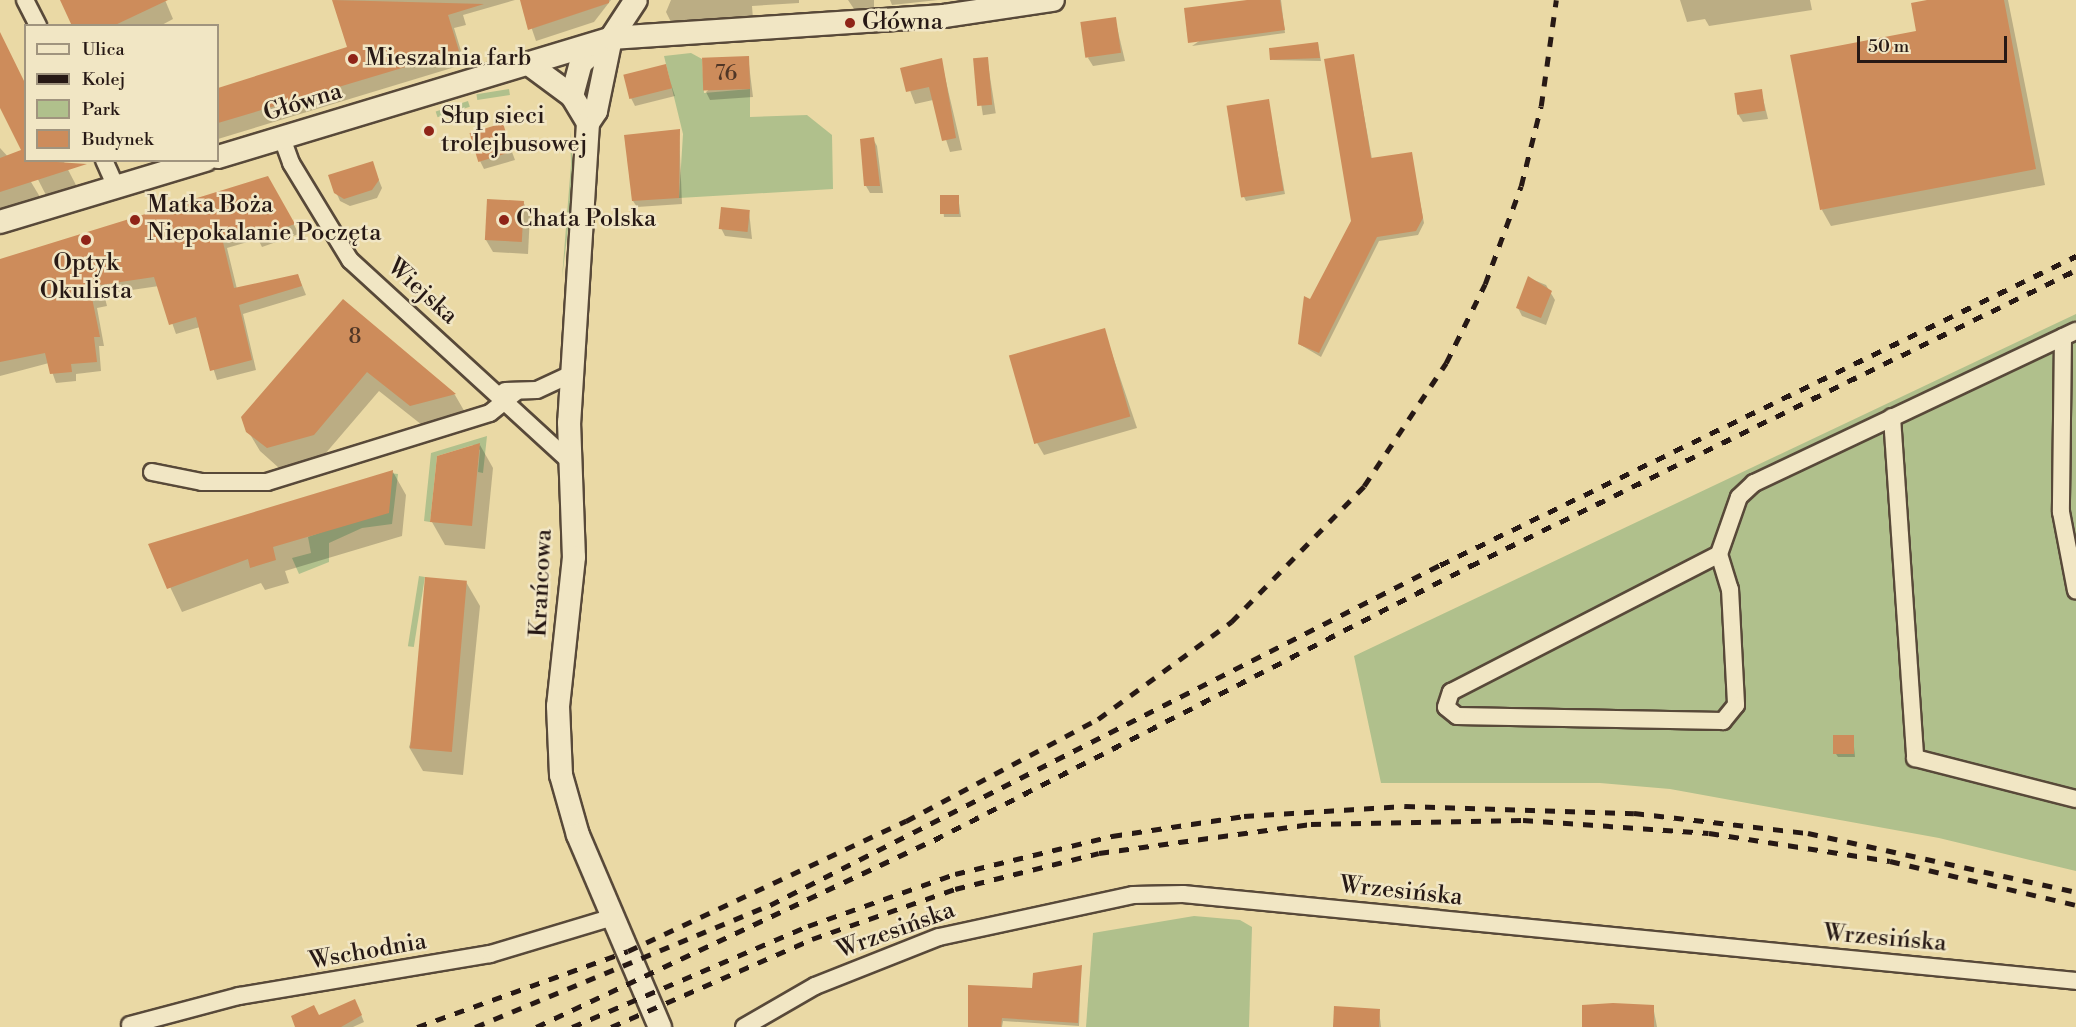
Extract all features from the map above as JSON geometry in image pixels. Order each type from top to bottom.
[{"type":"street","points":[[25,0],[37,24]]},
{"type":"street","points":[[572,96],[581,63],[611,38],[636,0]]},
{"type":"street","name":"Główna","points":[[219,157],[611,38],[944,16],[1053,0]]},
{"type":"street","name":"Krańcowa","points":[[611,38],[596,111],[588,123],[571,374],[569,461],[574,557],[558,741],[569,808],[660,1027]]},
{"type":"street","points":[[530,64],[572,96],[588,123]]},
{"type":"street","name":"Wiejska","points":[[282,138],[291,163],[350,260],[485,381],[502,404],[569,461]]},
{"type":"street","points":[[105,162],[116,187]]},
{"type":"street","points":[[0,222],[200,162]]},
{"type":"street","points":[[1719,554],[1451,692],[1446,707],[1457,716],[1723,721],[1736,705],[1730,589],[1719,554],[1739,496],[1754,483],[2069,334],[2061,512],[2076,591]]},
{"type":"street","points":[[152,472],[202,482],[267,482],[490,413],[516,392],[537,390],[571,374]]},
{"type":"street","name":"Wiejska","points":[[485,381],[516,392]]},
{"type":"street","points":[[1892,417],[1915,758],[2076,799]]},
{"type":"street","name":"Wrzesińska","points":[[744,1027],[815,986],[939,937],[1133,895],[1194,895],[2076,981]]},
{"type":"street","name":"Wschodnia","points":[[130,1025],[239,996],[490,954],[613,916]]},
{"type":"green space","points":[[691,53],[702,59],[704,93],[750,89],[750,117],[807,115],[832,135],[833,189],[679,198],[683,134],[664,56]]},
{"type":"green space","points":[[509,89],[510,95],[477,100],[476,94]]},
{"type":"green space","points":[[468,101],[470,107],[438,117],[436,112]]},
{"type":"green space","points":[[570,130],[574,180],[562,278],[571,164]]},
{"type":"green space","points":[[2076,314],[2076,871],[1939,838],[1670,789],[1600,783],[1381,783],[1354,656]]},
{"type":"green space","points":[[487,436],[483,473],[478,472],[480,450],[473,445],[437,456],[430,522],[424,521],[431,453]]},
{"type":"green space","points":[[390,473],[398,474],[392,524],[362,528],[329,543],[329,562],[299,574],[292,558],[311,553],[308,537],[389,508]]},
{"type":"green space","points":[[419,576],[425,577],[414,647],[408,646]]},
{"type":"green space","points":[[1194,916],[1240,920],[1252,927],[1249,1027],[1086,1027],[1093,933]]},
{"type":"building","points":[[60,0],[168,0],[117,24],[71,24]]},
{"type":"building","points":[[332,0],[484,4],[448,15],[459,51],[219,123],[219,88],[347,47]]},
{"type":"building","points":[[520,0],[609,0],[609,3],[528,30]]},
{"type":"building","points":[[1247,0],[1280,0],[1285,30],[1188,43],[1184,8]]},
{"type":"building","points":[[1927,0],[2004,0],[2036,169],[1820,210],[1790,55],[1916,31],[1911,3]]},
{"type":"building","points":[[1116,17],[1121,53],[1085,58],[1080,22]]},
{"type":"building","points":[[0,32],[24,81],[24,162],[87,164],[0,192],[0,158],[21,150],[0,108]]},
{"type":"building","points":[[1318,42],[1320,58],[1270,60],[1269,48]]},
{"type":"building","points":[[1354,54],[1371,158],[1412,152],[1423,218],[1416,231],[1377,237],[1319,353],[1298,344],[1304,296],[1310,299],[1351,221],[1324,59]]},
{"type":"building","points":[[749,56],[750,89],[703,91],[702,58]]},
{"type":"building","points":[[988,57],[992,105],[977,106],[973,58]]},
{"type":"building","points":[[942,58],[956,138],[942,141],[929,87],[906,92],[900,68]]},
{"type":"building","points":[[666,64],[672,88],[629,99],[623,75]]},
{"type":"building","points":[[1762,89],[1765,111],[1737,115],[1734,93]]},
{"type":"building","points":[[1269,99],[1284,191],[1241,198],[1227,106]]},
{"type":"building","points":[[503,123],[512,152],[478,162],[470,133]]},
{"type":"building","points":[[680,129],[679,198],[632,201],[624,135]]},
{"type":"building","points":[[874,137],[880,186],[864,186],[860,139]]},
{"type":"building","points":[[373,161],[379,180],[372,190],[344,199],[334,193],[328,175]]},
{"type":"building","points":[[268,176],[295,224],[255,238],[252,230],[222,238],[234,288],[298,274],[302,286],[239,305],[252,360],[210,371],[196,317],[169,325],[154,277],[100,285],[102,296],[92,298],[100,337],[94,337],[97,362],[71,364],[72,372],[50,374],[45,353],[0,362],[0,259]]},
{"type":"building","points":[[940,195],[959,195],[959,214],[940,214]]},
{"type":"building","name":"Chata Polska","points":[[487,199],[524,201],[522,242],[485,240]]},
{"type":"building","points":[[721,207],[750,210],[748,232],[719,229]]},
{"type":"building","points":[[1528,276],[1552,291],[1541,318],[1516,308]]},
{"type":"building","points":[[343,299],[456,394],[410,406],[367,372],[314,435],[267,448],[246,432],[241,417]]},
{"type":"building","points":[[1105,328],[1130,416],[1034,444],[1009,356]]},
{"type":"building","points":[[480,443],[472,526],[430,522],[437,456]]},
{"type":"building","points":[[393,470],[389,513],[273,547],[276,560],[250,568],[248,559],[167,589],[148,544]]},
{"type":"building","points":[[425,577],[467,581],[452,752],[410,748]]},
{"type":"building","points":[[1833,735],[1854,735],[1854,754],[1833,754]]},
{"type":"building","points":[[1082,965],[1078,1023],[1002,1018],[1001,1027],[968,1027],[968,985],[1032,988],[1033,973]]},
{"type":"building","points":[[355,999],[362,1015],[341,1027],[295,1027],[291,1016],[314,1005],[319,1015]]},
{"type":"building","points":[[1613,1003],[1654,1005],[1654,1027],[1582,1027],[1582,1005]]},
{"type":"building","points":[[1334,1006],[1380,1009],[1379,1027],[1333,1027]]},
{"type":"railway","points":[[417,1027],[628,951],[906,821],[1098,719],[1231,622],[1364,486],[1446,363],[1485,284],[1521,186],[1541,106],[1556,0]]},
{"type":"railway","points":[[475,1027],[770,905],[1440,565],[2076,256]]},
{"type":"railway","points":[[536,1027],[934,840],[1470,566],[2076,270]]},
{"type":"railway","points":[[572,1027],[808,926],[955,874],[1112,836],[1244,816],[1405,806],[1634,813],[1808,833],[2076,892]]},
{"type":"railway","points":[[611,1027],[812,939],[955,889],[1099,853],[1311,824],[1523,820],[1709,833],[1890,861],[2076,905]]},
{"type":"place","name":"Główna","points":[[850,23]]},
{"type":"place","name":"Mieszalnia farb","points":[[353,59]]},
{"type":"place","name":"Słup sieci trolejbusowej","points":[[429,131]]},
{"type":"place","name":"Matka Boża Niepokalanie Poczęta","points":[[135,220]]},
{"type":"place","name":"Chata Polska","points":[[504,220]]},
{"type":"place","name":"Optyk Okulista","points":[[86,240]]}]
